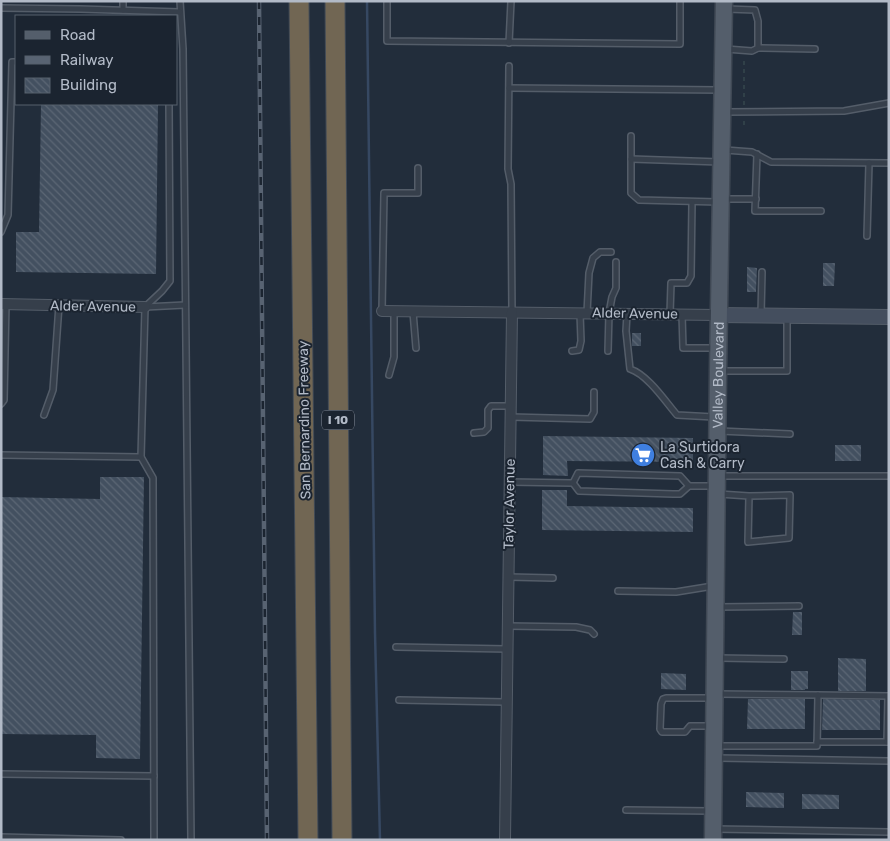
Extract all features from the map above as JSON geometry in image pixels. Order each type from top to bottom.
[{"type":"highway","name":"San Bernardino Freeway","points":[[299,1],[308,840]]},
{"type":"highway","name":"I 10","points":[[335,1],[342,840]]},
{"type":"main road","name":"Valley Boulevard","points":[[713,834],[718,315],[724,5]]},
{"type":"main road","name":"Alder Avenue","points":[[718,315],[889,317]]},
{"type":"street","name":"Alder Avenue","points":[[4,304],[145,307]]},
{"type":"street","name":"Alder Avenue","points":[[382,311],[718,315]]},
{"type":"street","name":"Taylor Avenue","points":[[505,840],[512,312]]},
{"type":"lane","points":[[50,1],[50,8]]},
{"type":"lane","points":[[80,1],[80,9]]},
{"type":"lane","points":[[123,1],[123,10]]},
{"type":"lane","points":[[180,1],[191,840]]},
{"type":"lane","points":[[387,1],[387,41],[680,44],[680,1]]},
{"type":"lane","points":[[510,1],[510,42]]},
{"type":"lane","points":[[724,5],[755,10],[758,21],[758,48]]},
{"type":"lane","points":[[1,8],[180,12]]},
{"type":"lane","points":[[723,49],[752,51],[758,48],[815,50]]},
{"type":"lane","points":[[1,232],[8,215],[12,62],[15,62]]},
{"type":"lane","name":"Taylor Avenue","points":[[509,66],[508,169],[511,184],[512,312]]},
{"type":"lane","points":[[509,88],[722,90]]},
{"type":"lane","points":[[722,112],[844,111],[889,102]]},
{"type":"lane","points":[[154,840],[153,478],[141,457],[145,307],[170,281],[169,105]]},
{"type":"lane","points":[[630,136],[630,193],[639,200],[692,202],[756,199]]},
{"type":"lane","points":[[630,159],[721,156],[752,152],[772,162],[889,163]]},
{"type":"lane","points":[[756,154],[755,210],[821,211]]},
{"type":"lane","points":[[867,236],[869,163]]},
{"type":"lane","points":[[382,311],[384,192],[418,193],[418,168]]},
{"type":"lane","points":[[670,314],[671,283],[687,283],[692,276],[692,202]]},
{"type":"lane","points":[[572,351],[579,350],[589,273],[594,258],[600,252],[612,252]]},
{"type":"lane","points":[[608,351],[609,313],[616,288],[616,262]]},
{"type":"lane","points":[[761,315],[762,272]]},
{"type":"lane","points":[[1,404],[4,400],[4,304]]},
{"type":"lane","points":[[44,415],[53,390],[59,305]]},
{"type":"lane","name":"Alder Avenue","points":[[145,307],[185,305]]},
{"type":"lane","points":[[389,375],[394,357],[394,311]]},
{"type":"lane","points":[[413,311],[416,348]]},
{"type":"lane","points":[[627,313],[626,331],[630,369],[644,376],[677,415],[717,424],[790,434]]},
{"type":"lane","points":[[682,314],[683,348],[718,348]]},
{"type":"lane","points":[[718,371],[787,371],[786,315]]},
{"type":"lane","points":[[510,417],[590,418],[594,412],[594,392]]},
{"type":"lane","points":[[474,433],[484,432],[488,428],[488,410],[491,406],[510,406]]},
{"type":"lane","points":[[1,456],[141,457]]},
{"type":"lane","points":[[574,483],[578,473],[680,476],[689,486]]},
{"type":"lane","points":[[574,483],[579,491],[680,494],[689,486],[889,476]]},
{"type":"lane","points":[[510,482],[574,483]]},
{"type":"lane","points":[[716,485],[749,496],[790,496],[790,538],[748,542],[749,496]]},
{"type":"lane","points":[[508,577],[553,578]]},
{"type":"lane","points":[[618,591],[676,592],[716,586]]},
{"type":"lane","points":[[715,608],[799,606]]},
{"type":"lane","points":[[508,626],[576,627],[590,630],[594,634]]},
{"type":"lane","points":[[396,646],[507,649]]},
{"type":"lane","points":[[715,658],[784,659]]},
{"type":"lane","points":[[714,752],[817,746],[818,695]]},
{"type":"lane","points":[[714,726],[690,726],[685,732],[662,732],[660,729],[663,699],[714,696],[888,696],[888,742],[817,742]]},
{"type":"lane","points":[[399,700],[506,702]]},
{"type":"lane","points":[[714,752],[889,761]]},
{"type":"lane","points":[[1,774],[154,776]]},
{"type":"lane","points":[[626,810],[713,811]]},
{"type":"lane","points":[[713,834],[889,832]]},
{"type":"lane","points":[[1,837],[121,840]]},
{"type":"path","points":[[744,61],[744,125]]},
{"type":"building","points":[[41,105],[158,105],[156,274],[16,272],[16,232],[39,232]]},
{"type":"building","points":[[823,263],[835,263],[834,286],[823,286]]},
{"type":"building","points":[[747,267],[757,268],[756,292],[747,292]]},
{"type":"building","points":[[632,333],[641,333],[641,346],[632,346]]},
{"type":"building","points":[[543,436],[693,438],[693,462],[567,461],[568,476],[543,475]]},
{"type":"building","points":[[835,445],[861,445],[861,461],[835,461]]},
{"type":"building","points":[[100,477],[144,477],[140,759],[96,758],[96,735],[1,734],[1,497],[100,499]]},
{"type":"building","points":[[542,490],[567,490],[567,506],[693,508],[693,532],[542,530]]},
{"type":"building","points":[[793,612],[802,612],[802,635],[792,635]]},
{"type":"building","points":[[838,658],[866,659],[866,691],[838,691]]},
{"type":"building","points":[[791,671],[808,671],[808,689],[791,690]]},
{"type":"building","points":[[661,673],[686,674],[686,690],[661,689]]},
{"type":"building","points":[[748,699],[805,699],[805,729],[747,729]]},
{"type":"building","points":[[823,699],[880,700],[880,730],[822,730]]},
{"type":"building","points":[[746,792],[784,793],[784,808],[746,807]]},
{"type":"building","points":[[802,794],[839,795],[839,809],[802,809]]},
{"type":"waterway","points":[[367,1],[375,633],[380,840]]},
{"type":"railway","points":[[259,1],[267,840]]},
{"type":"place","name":"La Surtidora Cash & Carry","points":[[643,455]]}]
